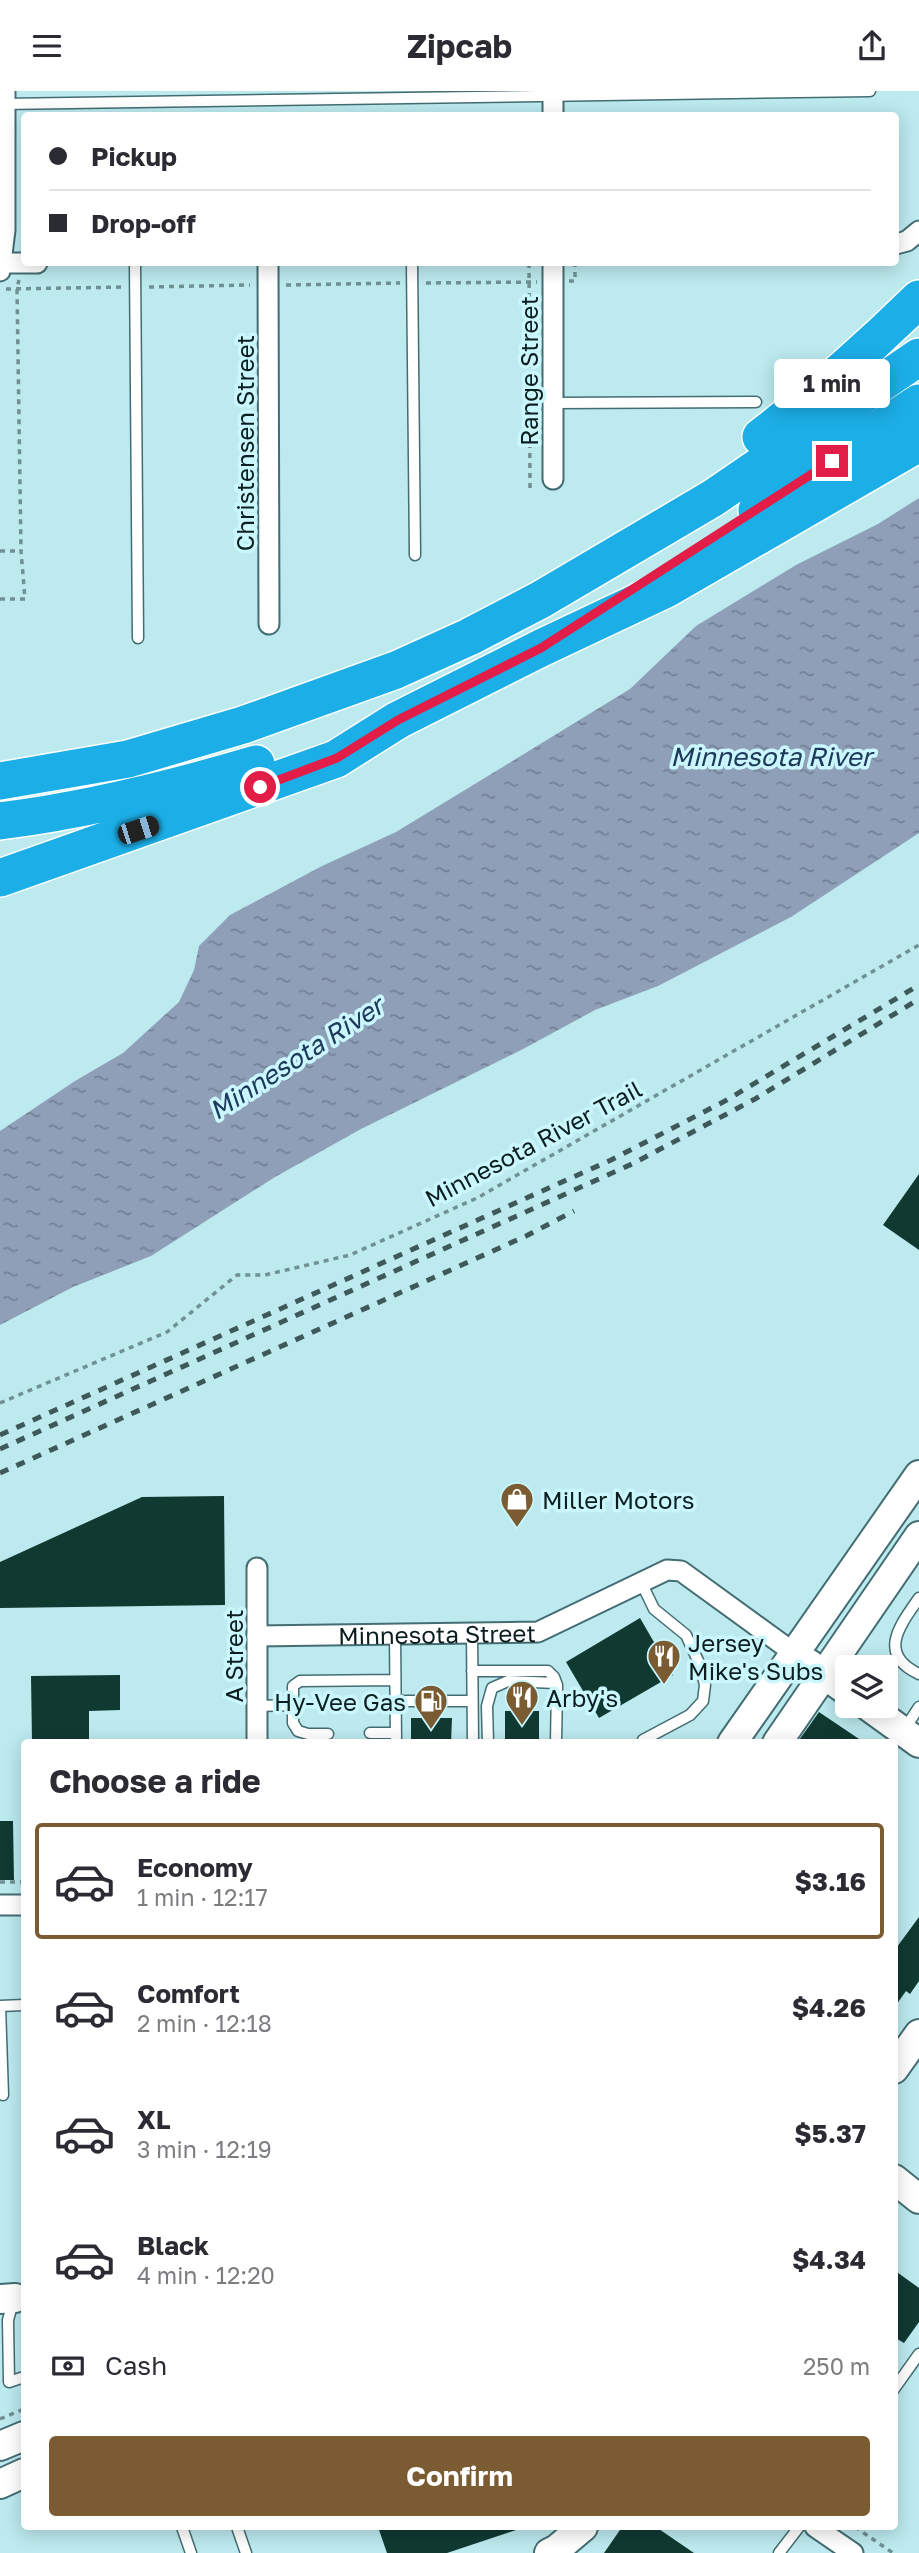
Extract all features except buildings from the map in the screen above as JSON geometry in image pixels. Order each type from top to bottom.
[{"type":"highway","points":[[612,559],[701,482],[812,398],[919,299]]},
{"type":"highway","points":[[0,781],[128,759],[243,725],[408,665],[540,600],[612,559],[713,498],[919,357]]},
{"type":"highway","points":[[541,648],[919,403]]},
{"type":"highway","points":[[0,878],[337,758],[398,720],[666,589],[919,443]]},
{"type":"highway","points":[[0,821],[55,814],[174,789],[398,720]]},
{"type":"highway","points":[[0,756],[99,750],[243,725]]},
{"type":"main road","points":[[735,1739],[919,1475]]},
{"type":"main road","points":[[780,1739],[919,1536]]},
{"type":"main road","name":"Minnesota Street","points":[[794,1653],[835,1682]]},
{"type":"main road","points":[[885,1718],[914,1739]]},
{"type":"main road","points":[[898,2063],[919,2034]]},
{"type":"main road","points":[[898,2182],[919,2199]]},
{"type":"main road","points":[[0,2446],[21,2437]]},
{"type":"main road","points":[[0,2484],[21,2474]]},
{"type":"main road","points":[[549,2553],[579,2530]]},
{"type":"street","points":[[553,93],[553,112]]},
{"type":"street","points":[[3,100],[5,230],[0,266],[21,263]]},
{"type":"street","points":[[899,243],[907,241],[919,231]]},
{"type":"street","name":"Christensen Street","points":[[268,266],[269,624]]},
{"type":"street","name":"Range Street","points":[[553,272],[553,479]]},
{"type":"street","name":"A Street","points":[[257,1568],[257,1739]]},
{"type":"street","name":"Minnesota Street","points":[[257,1636],[538,1632],[667,1570],[681,1571],[794,1653]]},
{"type":"street","points":[[0,1905],[21,1905]]},
{"type":"street","points":[[819,2530],[853,2553]]},
{"type":"lane","points":[[3,100],[870,91]]},
{"type":"lane","points":[[135,266],[138,638]]},
{"type":"lane","points":[[412,266],[415,555]]},
{"type":"lane","points":[[552,403],[755,402]]},
{"type":"lane","points":[[640,1582],[654,1609],[686,1635],[701,1667],[705,1685],[703,1701],[690,1715],[647,1739]]},
{"type":"lane","points":[[919,1598],[896,1631],[895,1649],[901,1660],[919,1674]]},
{"type":"lane","points":[[472,1633],[472,1739]]},
{"type":"lane","points":[[370,1733],[396,1738],[395,1634]]},
{"type":"lane","points":[[472,1671],[548,1671],[556,1682],[556,1739]]},
{"type":"lane","points":[[328,1734],[298,1731],[293,1723],[293,1686],[300,1681],[396,1680]]},
{"type":"lane","points":[[488,1739],[487,1706],[492,1688],[508,1681],[556,1682]]},
{"type":"lane","points":[[396,1701],[472,1701]]},
{"type":"lane","points":[[257,1706],[293,1705]]},
{"type":"lane","points":[[914,1739],[919,1707]]},
{"type":"lane","points":[[2,2095],[0,2006],[21,2005]]},
{"type":"lane","points":[[13,2298],[8,2320],[9,2382],[21,2378]]},
{"type":"lane","points":[[898,2383],[919,2354]]},
{"type":"lane","points":[[183,2530],[191,2553]]},
{"type":"lane","points":[[238,2530],[246,2553]]},
{"type":"lane","points":[[779,2553],[797,2530]]},
{"type":"path","points":[[0,599],[25,599],[21,551],[17,288],[23,266]]},
{"type":"path","points":[[529,266],[530,488]]},
{"type":"path","points":[[17,288],[529,282],[553,272],[575,281],[576,266]]},
{"type":"path","points":[[0,551],[21,551]]},
{"type":"path","name":"Minnesota River Trail","points":[[0,1403],[167,1332],[237,1275],[265,1275],[350,1255],[477,1198],[919,945]]},
{"type":"path","points":[[0,1882],[21,1882]]},
{"type":"path","points":[[0,2419],[21,2410]]},
{"type":"path","points":[[859,2530],[893,2553]]},
{"type":"water","name":"Minnesota River","points":[[919,498],[919,833],[791,917],[658,986],[595,1010],[525,1048],[361,1129],[275,1177],[151,1256],[73,1287],[0,1325],[0,1131],[123,1053],[179,1002],[194,970],[199,946],[230,915],[322,866],[396,832],[630,689],[696,626],[796,565],[878,524]]},
{"type":"railway","points":[[0,1435],[611,1160],[725,1101],[919,985]]},
{"type":"railway","points":[[0,1449],[632,1164],[755,1099],[919,999]]},
{"type":"railway","points":[[0,1473],[526,1236],[574,1211]]},
{"type":"place","name":"Miller Motors","points":[[517,1529]]},
{"type":"place","name":"Jersey Mike's Subs","points":[[664,1686]]},
{"type":"place","name":"Arby's","points":[[522,1727]]},
{"type":"place","name":"Hy-Vee Gas","points":[[431,1731]]},
{"type":"route","points":[[260,787],[337,758],[398,720],[541,648],[832,461]]}]
